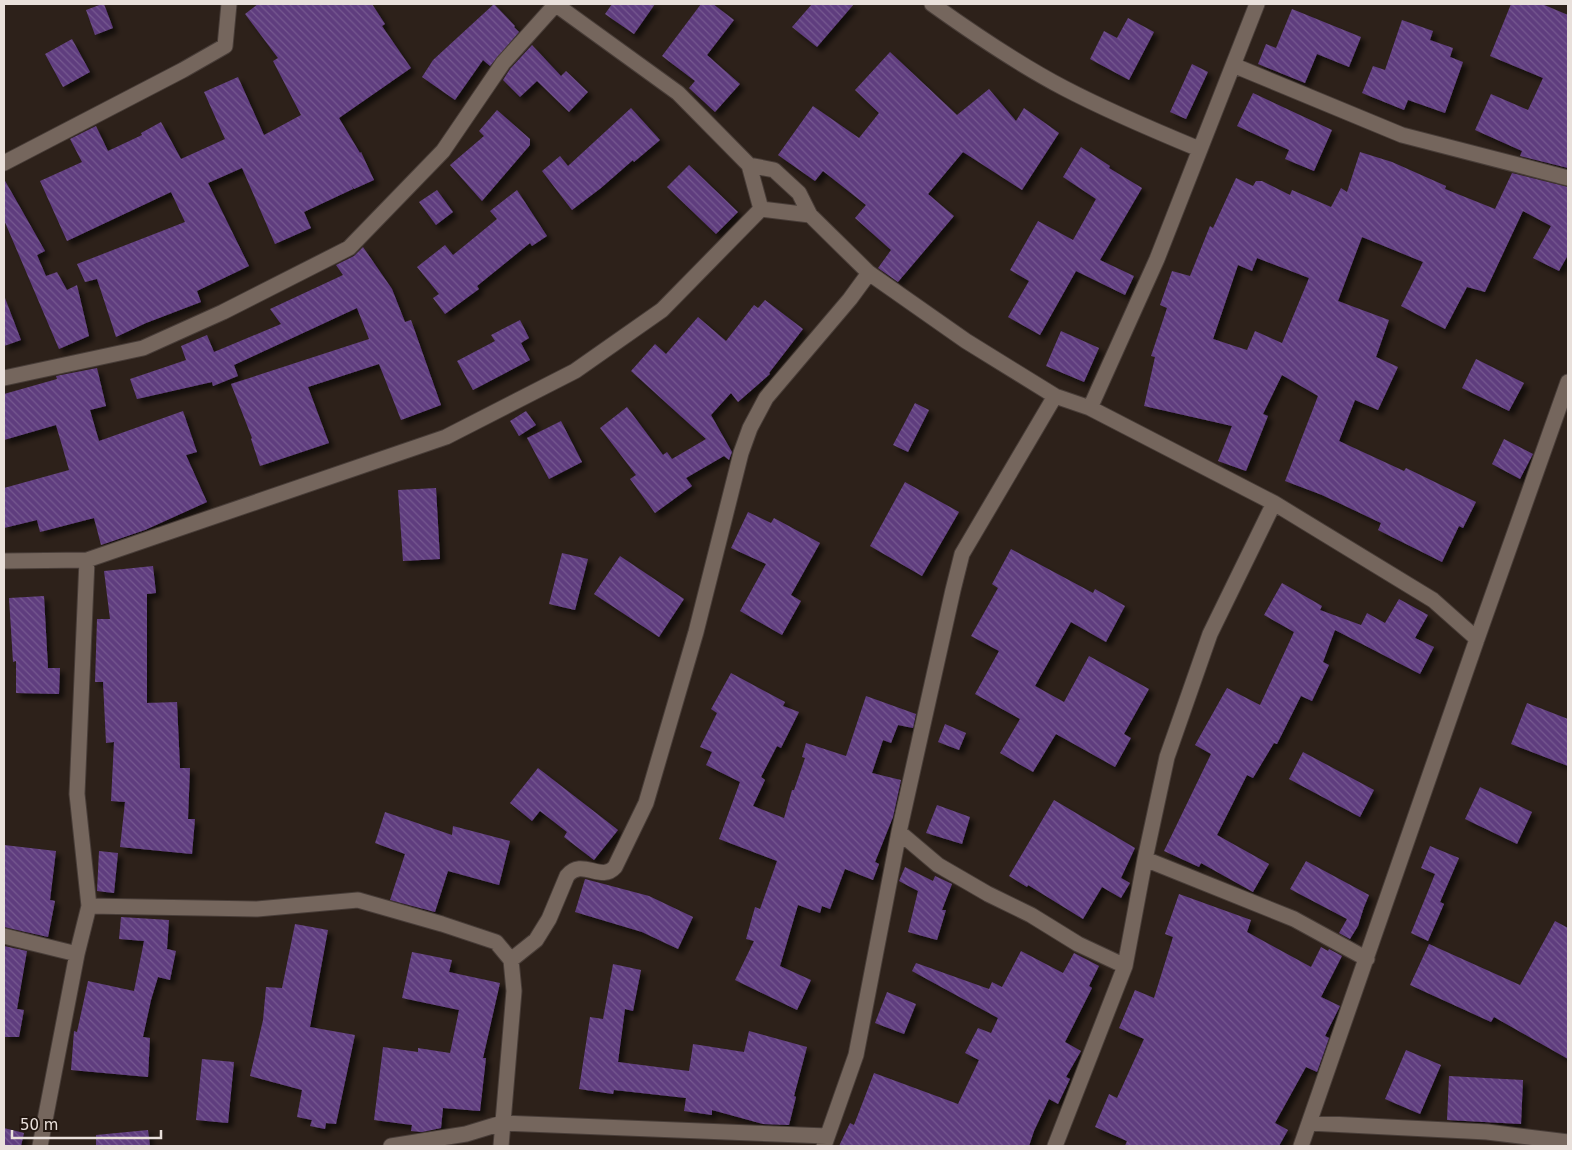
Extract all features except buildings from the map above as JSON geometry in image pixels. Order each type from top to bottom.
[{"type":"street","points":[[4,163],[183,70],[225,46],[229,4]]},
{"type":"street","points":[[4,378],[143,348],[222,312],[349,248],[443,151],[503,63],[556,4],[678,93],[749,164],[761,209]]},
{"type":"street","points":[[932,4],[979,37],[1062,87],[1138,124],[1200,148]]},
{"type":"street","points":[[1090,408],[1157,259],[1257,4]]},
{"type":"street","points":[[1233,65],[1402,135],[1568,178]]},
{"type":"street","points":[[749,164],[774,170],[799,192],[810,215],[869,274],[966,341],[1055,396],[1090,408],[1274,503],[1433,600],[1477,639]]},
{"type":"street","points":[[761,209],[810,215]]},
{"type":"street","points":[[4,562],[87,560],[446,437],[576,371],[662,310],[761,209]]},
{"type":"street","points":[[511,960],[536,940],[549,919],[571,870],[581,868],[602,873],[611,871],[615,867],[646,803],[696,632],[741,453],[750,428],[766,398],[869,274]]},
{"type":"street","points":[[1301,1146],[1568,382]]},
{"type":"street","points":[[392,1146],[466,1134],[502,1123],[826,1141],[856,1055],[899,832],[962,554],[1055,396]]},
{"type":"street","points":[[1055,1146],[1126,966],[1145,859],[1167,757],[1210,634],[1274,503]]},
{"type":"street","points":[[40,1146],[77,954],[89,906],[77,794],[87,560]]},
{"type":"street","points":[[899,832],[938,865],[988,894],[1032,916],[1078,944],[1126,966]]},
{"type":"street","points":[[1145,859],[1294,919],[1367,960]]},
{"type":"street","points":[[89,906],[257,909],[358,900],[496,942],[511,960],[514,991],[501,1146]]},
{"type":"street","points":[[4,936],[77,954]]},
{"type":"street","points":[[1309,1123],[1487,1132],[1568,1142]]}]
